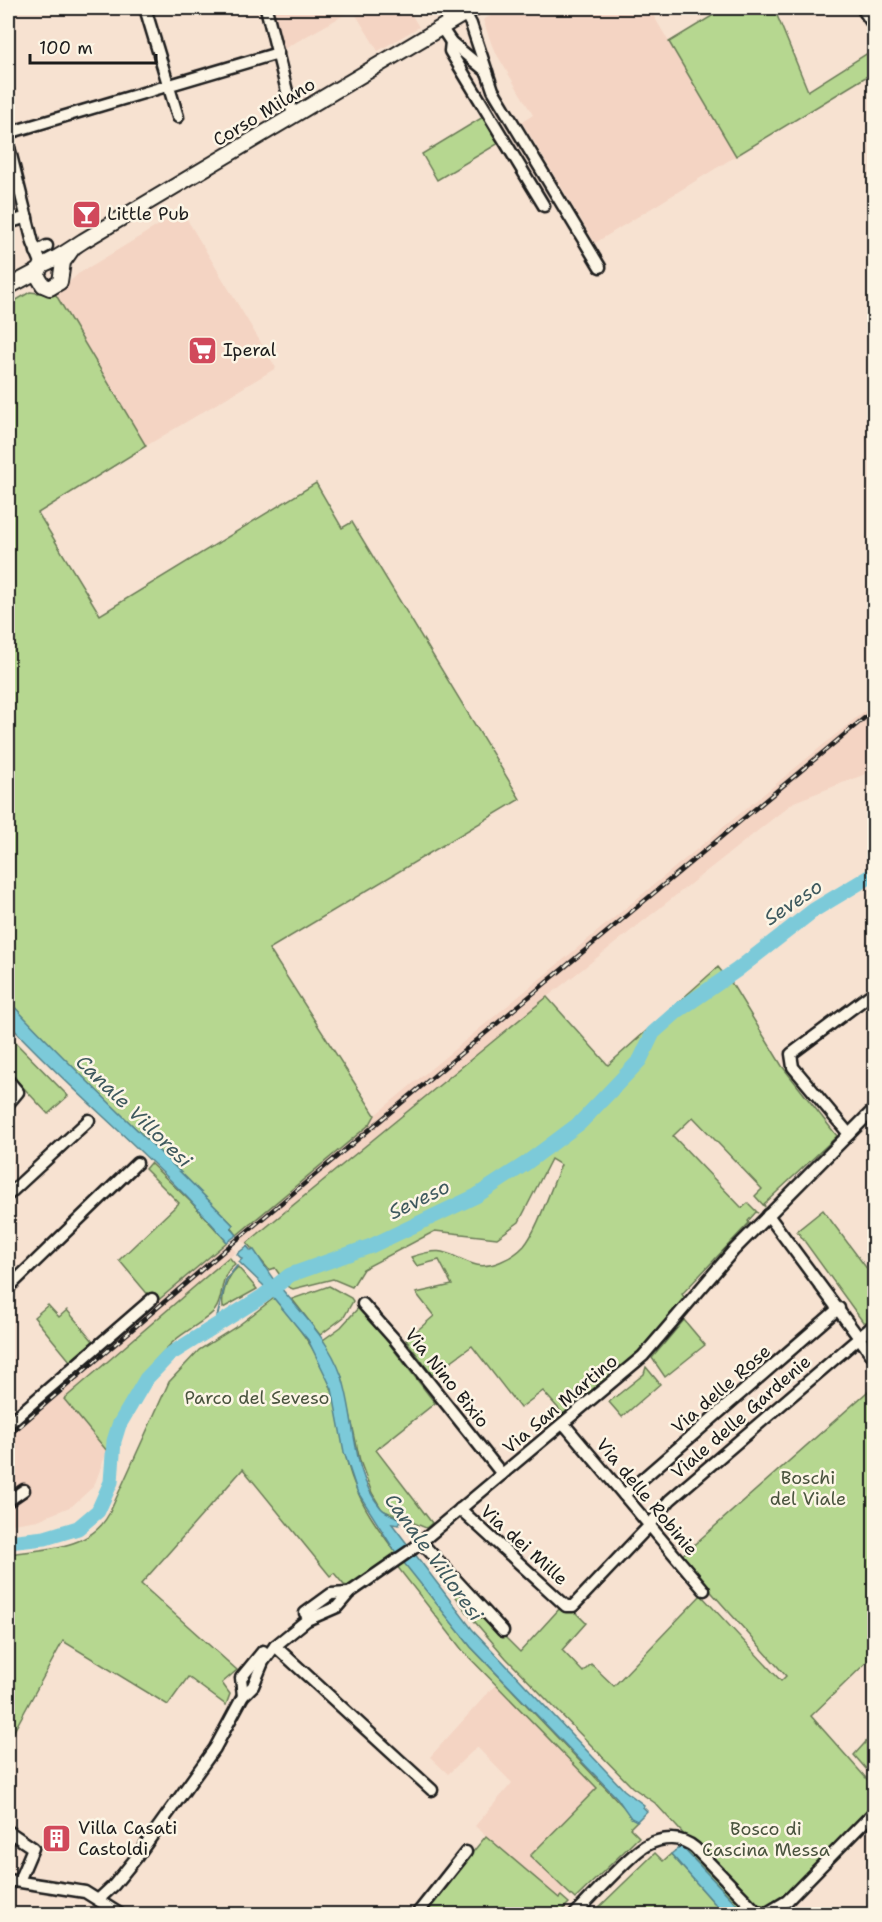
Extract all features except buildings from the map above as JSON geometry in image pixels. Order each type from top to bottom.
[{"type":"main road","name":"Corso Milano","points":[[9,286],[43,271],[73,248],[469,10]]},
{"type":"main road","points":[[62,271],[57,265],[43,271],[46,287],[54,287],[60,282],[65,257],[73,248]]},
{"type":"street","points":[[145,8],[178,117]]},
{"type":"street","points":[[266,8],[294,115]]},
{"type":"street","points":[[862,8],[874,26]]},
{"type":"street","points":[[469,10],[471,24],[493,90],[600,267]]},
{"type":"street","points":[[441,27],[451,42],[488,72]]},
{"type":"street","points":[[451,42],[450,51],[544,206]]},
{"type":"street","points":[[8,134],[278,53]]},
{"type":"street","points":[[8,143],[43,271]]},
{"type":"street","points":[[8,223],[27,217]]},
{"type":"street","points":[[36,252],[47,246]]},
{"type":"street","points":[[849,1134],[793,1067],[790,1059],[794,1050],[874,992]]},
{"type":"street","points":[[8,1080],[18,1092],[8,1104]]},
{"type":"street","name":"Via San Martino","points":[[99,1899],[114,1885],[141,1851],[215,1748],[243,1696],[253,1686],[263,1662],[275,1646],[307,1620],[337,1607],[349,1593],[418,1545],[564,1424],[654,1345],[705,1283],[768,1215],[874,1109]]},
{"type":"street","points":[[8,1195],[89,1119]]},
{"type":"street","points":[[8,1288],[137,1163]]},
{"type":"street","points":[[768,1215],[874,1358]]},
{"type":"street","points":[[8,1423],[152,1299]]},
{"type":"street","name":"Via Nino Bixio","points":[[363,1304],[409,1357],[502,1474]]},
{"type":"street","name":"Via delle Rose","points":[[624,1495],[838,1308]]},
{"type":"street","name":"Viale delle Gardenie","points":[[566,1606],[579,1603],[649,1526],[669,1500],[874,1325]]},
{"type":"street","name":"Via delle Robinie","points":[[564,1424],[704,1590]]},
{"type":"street","points":[[8,1501],[24,1490]]},
{"type":"street","name":"Via dei Mille","points":[[460,1509],[566,1606]]},
{"type":"street","points":[[418,1545],[503,1630]]},
{"type":"street","name":"Via San Martino","points":[[243,1696],[241,1678],[274,1638],[331,1594],[349,1593]]},
{"type":"street","points":[[275,1646],[432,1790]]},
{"type":"street","points":[[575,1914],[643,1847],[676,1838],[686,1840],[695,1848],[756,1911],[773,1911],[787,1901],[874,1812]]},
{"type":"street","points":[[8,1832],[33,1848],[34,1851],[12,1881],[85,1892],[120,1914]]},
{"type":"street","points":[[417,1914],[466,1852]]},
{"type":"shaded area","points":[[270,8],[417,8],[410,12],[419,27],[378,51],[353,10],[282,50]]},
{"type":"shaded area","points":[[504,8],[649,8],[736,156],[595,243],[522,122],[533,115],[493,48],[483,20]]},
{"type":"shaded area","points":[[182,211],[276,368],[146,446],[56,295],[78,274]]},
{"type":"shaded area","points":[[874,703],[874,767],[868,773],[794,802],[547,997],[245,1244],[237,1235],[370,1124],[375,1115]]},
{"type":"shaded area","points":[[227,1242],[236,1252],[64,1399],[107,1451],[94,1486],[72,1506],[38,1520],[8,1525],[8,1429]]},
{"type":"shaded area","points":[[496,1684],[597,1788],[531,1856],[567,1891],[559,1898],[475,1826],[512,1783],[477,1747],[448,1774],[430,1757]]},
{"type":"green space","points":[[725,8],[774,8],[808,91],[874,49],[874,72],[736,156],[669,42]]},
{"type":"green space","points":[[483,117],[499,143],[437,180],[422,154]]},
{"type":"green space","points":[[30,292],[56,295],[146,446],[38,513],[100,615],[316,483],[342,528],[352,522],[520,799],[269,949],[375,1115],[370,1124],[237,1235],[231,1227],[233,1225],[63,1058],[8,1000],[8,305]]},
{"type":"green space","points":[[718,967],[732,984],[782,1066],[837,1136],[764,1204],[765,1207],[755,1196],[762,1189],[693,1117],[673,1136],[742,1208],[748,1203],[758,1213],[756,1212],[748,1221],[749,1223],[682,1294],[685,1299],[646,1345],[565,1416],[543,1391],[520,1408],[472,1346],[432,1375],[406,1340],[434,1316],[416,1293],[452,1285],[439,1260],[417,1266],[411,1257],[437,1251],[473,1264],[486,1265],[500,1262],[514,1255],[524,1246],[534,1230],[561,1165],[551,1159],[519,1222],[497,1238],[435,1231],[363,1269],[352,1287],[333,1279],[293,1289],[288,1287],[275,1268],[269,1270],[247,1243],[547,997],[608,1065]]},
{"type":"green space","points":[[8,1035],[68,1096],[48,1114],[8,1071]]},
{"type":"green space","points":[[150,1163],[190,1201],[227,1242],[155,1303],[119,1260],[179,1203],[145,1169]]},
{"type":"green space","points":[[823,1210],[874,1278],[874,1317],[867,1322],[863,1322],[797,1231]]},
{"type":"green space","points":[[229,1257],[235,1264],[226,1274],[215,1310],[162,1352],[142,1378],[125,1406],[107,1451],[64,1399]]},
{"type":"green space","points":[[238,1267],[257,1289],[223,1308],[226,1286]]},
{"type":"green space","points":[[329,1286],[353,1301],[344,1317],[320,1335],[292,1299]]},
{"type":"green space","name":"Parco del Seveso","points":[[274,1298],[312,1347],[326,1375],[332,1389],[346,1459],[353,1480],[370,1515],[396,1553],[351,1587],[344,1585],[334,1573],[330,1576],[243,1469],[141,1584],[237,1670],[222,1683],[230,1694],[226,1705],[188,1677],[168,1705],[63,1641],[8,1742],[8,1554],[64,1546],[90,1535],[101,1526],[109,1514],[169,1382],[199,1350],[239,1325]]},
{"type":"green space","points":[[48,1305],[59,1317],[67,1310],[93,1341],[70,1361],[34,1317]]},
{"type":"green space","points":[[360,1306],[435,1403],[376,1450],[432,1523],[426,1528],[382,1510],[372,1493],[360,1461],[342,1377],[323,1340],[341,1327]]},
{"type":"green space","points":[[684,1320],[705,1345],[665,1377],[652,1358]]},
{"type":"green space","points":[[646,1367],[660,1384],[622,1417],[609,1402],[644,1374]]},
{"type":"green space","points":[[874,1386],[874,1661],[871,1658],[811,1716],[874,1787],[874,1807],[773,1907],[759,1908],[734,1889],[655,1803],[632,1787],[506,1658],[469,1615],[434,1566],[520,1652],[561,1607],[568,1612],[575,1612],[586,1623],[562,1650],[583,1672],[591,1664],[614,1686],[701,1595],[781,1681],[786,1676],[680,1557]]},
{"type":"green space","points":[[403,1560],[471,1647],[637,1821],[630,1828],[639,1837],[575,1899],[530,1856],[597,1788],[463,1651],[396,1565]]},
{"type":"green space","points":[[874,1733],[874,1778],[854,1755]]},
{"type":"green space","points":[[486,1836],[559,1898],[561,1896],[569,1903],[558,1914],[422,1914]]},
{"type":"green space","points":[[683,1843],[755,1914],[746,1914],[681,1846]]},
{"type":"green space","points":[[655,1853],[663,1861],[671,1854],[724,1914],[592,1914]]},
{"type":"water","name":"Canale Villoresi","points":[[8,1000],[233,1225],[231,1228],[237,1235],[227,1242],[177,1187],[35,1051],[8,1023]]},
{"type":"water","points":[[247,1246],[251,1251],[254,1250],[274,1280],[312,1326],[336,1363],[346,1393],[359,1462],[371,1494],[383,1510],[401,1519],[399,1525],[392,1524],[472,1629],[624,1790],[644,1805],[647,1811],[637,1821],[631,1818],[617,1798],[471,1647],[396,1553],[357,1491],[344,1452],[332,1389],[308,1340],[263,1285],[239,1262],[242,1259],[237,1254]]},
{"type":"water","points":[[681,1846],[746,1914],[724,1914],[671,1854]]},
{"type":"waterway","name":"Seveso","points":[[8,1542],[45,1538],[78,1528],[98,1511],[111,1482],[114,1441],[119,1425],[146,1379],[169,1355],[263,1296],[290,1275],[371,1246],[476,1196],[525,1164],[580,1123],[640,1060],[653,1033],[679,1010],[737,970],[814,910],[874,874]]},
{"type":"waterway","points":[[215,1326],[226,1280],[237,1266]]},
{"type":"railway","points":[[8,1436],[227,1248],[874,710]]},
{"type":"place","name":"Little Pub","points":[[86,214]]},
{"type":"place","name":"Iperal","points":[[202,350]]},
{"type":"place","name":"Villa Casati Castoldi","points":[[57,1838]]},
{"type":"park label","name":"Boschi del Viale","points":[[808,1488]]},
{"type":"park label","name":"Bosco di Cascina Messa","points":[[766,1839]]}]
